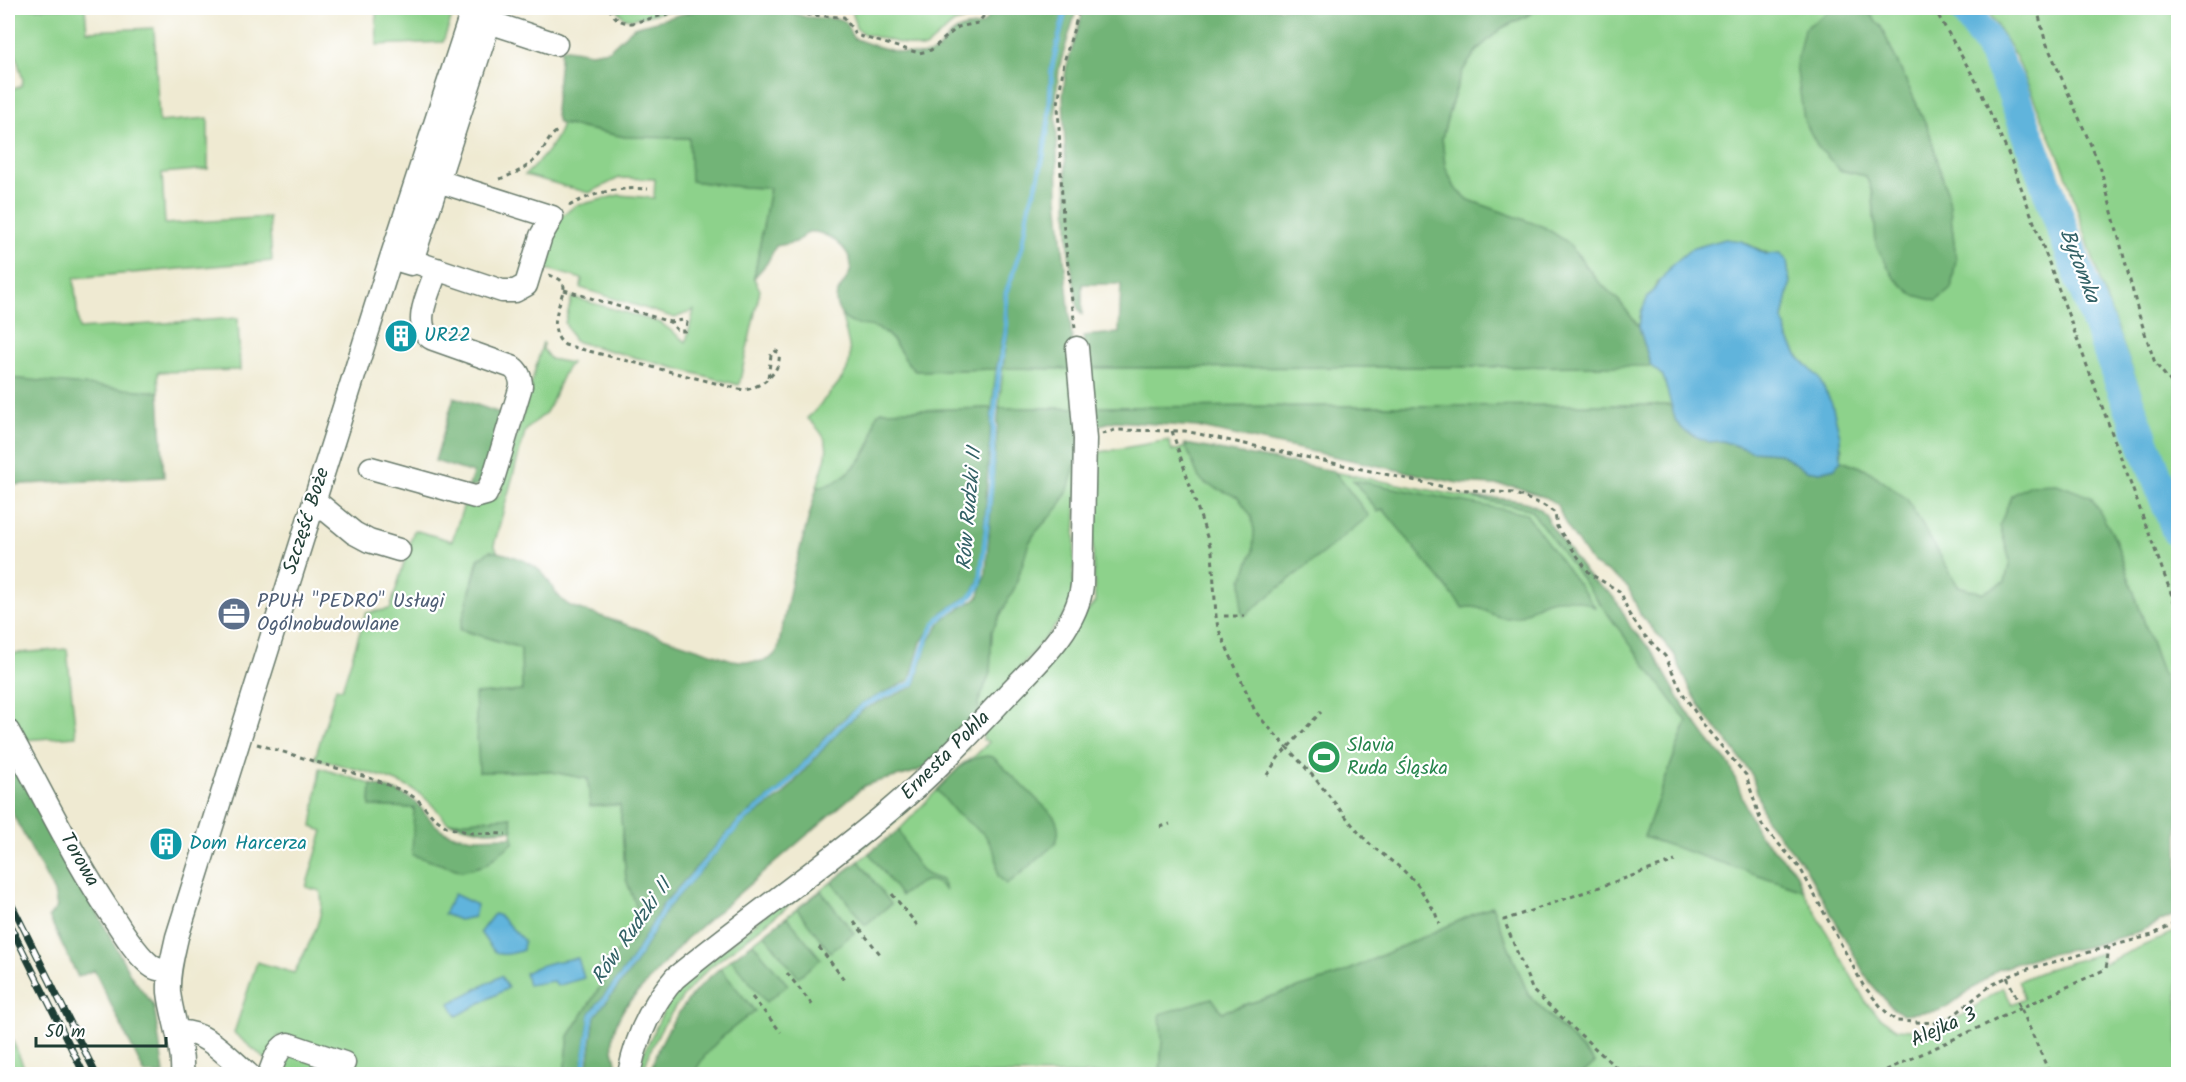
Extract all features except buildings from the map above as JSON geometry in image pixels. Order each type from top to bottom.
[{"type":"street","points":[[438,181],[552,217],[545,228],[526,285],[521,289],[508,292],[401,260],[438,181],[485,12],[556,44]]},
{"type":"street","name":"Szczęść Boże","points":[[182,1074],[183,1067],[169,990],[170,971],[177,937],[314,500],[401,260],[485,12]]},
{"type":"street","points":[[371,468],[475,497],[486,494],[493,479],[521,380],[513,367],[433,339],[424,333],[421,320],[437,269]]},
{"type":"street","name":"Ernesta Pohla","points":[[628,1074],[636,1043],[643,1028],[657,1000],[675,978],[900,802],[963,743],[1048,651],[1072,617],[1081,597],[1085,440],[1077,348]]},
{"type":"street","points":[[314,500],[360,537],[399,550]]},
{"type":"street","name":"Torowa","points":[[8,731],[103,903],[149,964],[158,970],[170,971]]},
{"type":"street","points":[[177,1032],[186,1031],[202,1037],[248,1074]]},
{"type":"street","points":[[269,1074],[279,1052],[288,1044],[344,1063]]},
{"type":"path","points":[[609,8],[615,18],[632,23],[692,8]]},
{"type":"path","points":[[780,8],[801,14],[844,17],[856,35],[920,53],[931,50],[958,27],[978,23],[990,8]]},
{"type":"path","points":[[1077,348],[1063,221],[1058,104],[1064,62],[1080,8]]},
{"type":"path","points":[[1934,8],[1977,83],[2011,160],[2178,612]]},
{"type":"path","points":[[2037,8],[2045,40],[2100,166],[2139,315],[2155,363],[2178,391]]},
{"type":"path","points":[[497,179],[525,168],[539,156],[552,135],[560,130]]},
{"type":"path","points":[[552,217],[571,205],[599,193],[618,188],[648,189]]},
{"type":"path","points":[[531,269],[561,279],[564,283],[555,326],[557,338],[565,345],[743,390],[753,388],[768,378],[779,366],[779,353],[776,351],[771,355],[768,378]]},
{"type":"path","points":[[564,290],[670,322],[683,320],[687,323],[687,327],[685,331],[678,331],[670,322]]},
{"type":"path","points":[[1085,440],[1115,430],[1185,431],[1454,489],[1513,493],[1543,505],[1555,513],[1557,527],[1590,574],[1621,592],[1629,614],[1644,635],[1665,656],[1682,692],[1705,727],[1746,775],[1762,825],[1800,868],[1863,985],[1896,1021],[1937,1023],[1954,1014],[1990,986],[2007,977],[2028,969],[2152,935],[2178,921]]},
{"type":"path","points":[[1172,431],[1212,552],[1215,616],[1223,642],[1255,711],[1327,793],[1359,834],[1417,884],[1431,904],[1439,924]]},
{"type":"path","points":[[1224,616],[1244,616]]},
{"type":"path","points":[[1267,775],[1271,766],[1321,712]]},
{"type":"path","points":[[239,738],[376,780],[405,792],[417,799],[433,817],[447,827],[471,833],[506,834]]},
{"type":"path","points":[[1160,827],[1170,824]]},
{"type":"path","points":[[1623,1074],[1533,991],[1504,920],[1675,861]]},
{"type":"path","points":[[892,894],[918,926]]},
{"type":"path","points":[[854,922],[881,955]]},
{"type":"path","points":[[819,947],[846,981]]},
{"type":"path","name":"Alejka 3","points":[[1878,1074],[2106,969],[2109,947]]},
{"type":"path","points":[[787,973],[814,1007]]},
{"type":"path","points":[[2007,977],[2050,1074]]},
{"type":"path","points":[[752,997],[781,1032]]},
{"type":"green space","points":[[8,8],[85,8],[87,31],[154,28],[159,122],[208,118],[208,169],[162,173],[165,224],[269,217],[272,261],[74,278],[79,329],[238,318],[240,370],[158,372],[159,392],[8,379],[8,91],[21,86],[23,80],[8,28]]},
{"type":"green space","points":[[376,8],[455,8],[443,42],[377,45]]},
{"type":"green space","points":[[616,8],[680,8],[632,19],[624,18]]},
{"type":"green space","points":[[705,8],[783,10],[806,17],[839,19],[845,21],[853,38],[871,45],[919,55],[936,51],[950,35],[962,28],[980,25],[993,8],[1064,8],[1050,68],[1047,119],[1036,183],[1027,208],[1020,248],[1004,294],[1004,331],[996,369],[915,371],[885,333],[845,318],[836,300],[837,294],[850,273],[850,260],[842,247],[822,234],[808,232],[796,242],[776,246],[767,263],[754,278],[770,188],[691,181],[689,138],[625,137],[558,123],[555,111],[561,48],[591,53],[609,50],[634,27]]},
{"type":"green space","points":[[801,8],[983,8],[976,17],[954,23],[925,48],[920,48],[864,34],[856,28],[852,9]]},
{"type":"green space","points":[[1068,8],[1077,8],[1059,68],[1056,102],[1058,197],[1075,369],[1003,368],[1008,333],[1008,293],[1023,248],[1030,208],[1038,186],[1051,119],[1053,68]]},
{"type":"green space","points":[[1084,8],[1539,8],[1502,28],[1477,50],[1462,72],[1442,138],[1445,166],[1455,188],[1469,200],[1544,227],[1566,241],[1639,327],[1651,366],[1087,368],[1083,336],[1119,333],[1121,284],[1082,284],[1082,314],[1078,309],[1069,254],[1063,95],[1066,69]]},
{"type":"green space","points":[[1539,8],[1834,8],[1804,29],[1839,170],[1866,176],[1873,194],[1874,220],[1951,289],[1956,259],[1949,200],[1929,131],[1881,27],[1865,8],[1963,8],[2000,68],[2178,549],[2178,718],[2114,536],[2000,525],[2010,561],[2005,582],[1982,593],[1958,586],[1940,559],[1866,469],[1841,460],[1842,449],[1806,364],[1797,355],[1788,338],[1783,319],[1790,283],[1787,262],[1741,241],[1658,281],[1641,312],[1639,327],[1620,302],[1597,280],[1577,253],[1513,217],[1469,200],[1455,188],[1445,166],[1442,138],[1462,72],[1477,50],[1502,28]]},
{"type":"green space","points":[[1834,8],[1865,8],[1881,27],[1929,131],[1949,200],[1956,259],[1951,289],[1936,301],[1914,295],[1894,278],[1876,245],[1873,194],[1866,176],[1840,170],[1818,147],[1804,120],[1796,65],[1804,29]]},
{"type":"green space","points":[[1986,8],[2178,8],[2178,493],[2104,293],[2065,171],[2016,57]]},
{"type":"green space","points":[[562,124],[625,137],[690,138],[692,181],[770,188],[754,278],[760,290],[739,385],[574,341],[565,323],[572,297],[661,323],[686,342],[694,310],[675,318],[581,288],[582,279],[540,267],[551,224],[575,206],[619,195],[654,198],[655,179],[619,178],[589,193],[525,175],[547,151]]},
{"type":"green space","points":[[841,314],[850,321],[876,328],[887,334],[915,371],[996,369],[992,408],[882,411],[868,447],[859,461],[840,479],[817,487],[826,457],[826,442],[807,418],[834,389],[847,370],[850,353]]},
{"type":"green space","points":[[543,342],[543,349],[550,359],[571,363],[563,374],[546,412],[525,432],[494,545],[498,552],[490,551],[478,559],[460,630],[521,648],[522,691],[479,772],[547,771],[588,779],[590,806],[620,805],[626,879],[639,913],[634,938],[600,967],[607,976],[569,1036],[564,1074],[365,1074],[353,1061],[278,1036],[269,1062],[234,1033],[257,962],[294,973],[318,922],[322,901],[320,891],[306,887],[323,831],[312,827],[320,768],[371,784],[370,806],[414,808],[413,855],[462,871],[513,843],[511,817],[448,823],[426,799],[404,785],[374,774],[315,758],[336,688],[342,689],[366,613],[390,609],[414,530],[452,541],[465,501],[494,499],[500,495]]},
{"type":"green space","points":[[1651,366],[1663,376],[1672,405],[1091,407],[1087,368]]},
{"type":"green space","points":[[1003,368],[1075,369],[1078,408],[999,408]]},
{"type":"green space","points":[[8,379],[159,392],[164,477],[8,485]]},
{"type":"green space","points":[[454,397],[508,416],[486,481],[468,489],[473,473],[435,461]]},
{"type":"green space","points":[[1672,405],[1676,422],[1708,442],[1722,441],[1752,451],[1779,453],[1806,470],[1820,472],[1835,468],[1841,460],[1866,469],[1907,499],[1958,586],[1982,593],[2005,582],[2010,561],[2000,525],[2011,496],[2030,485],[2057,484],[2091,497],[2114,536],[2178,718],[2178,913],[2141,931],[2087,947],[2039,956],[1999,969],[1947,1007],[1937,1011],[1903,1014],[1893,1009],[1868,980],[1804,865],[1765,819],[1752,775],[1706,716],[1690,689],[1674,654],[1640,614],[1628,587],[1611,574],[1592,564],[1566,525],[1557,505],[1547,498],[1513,486],[1458,483],[1197,427],[1115,421],[1092,427],[1091,407]]},
{"type":"green space","points":[[992,408],[982,560],[978,582],[971,595],[942,612],[921,642],[910,680],[863,703],[836,725],[780,789],[739,820],[663,904],[630,962],[590,1013],[581,1074],[564,1074],[569,1036],[607,976],[599,967],[634,938],[639,913],[626,879],[620,805],[590,806],[588,779],[547,771],[479,772],[475,694],[522,691],[521,648],[460,629],[479,559],[490,551],[520,559],[534,566],[545,576],[560,598],[573,607],[732,660],[758,662],[765,660],[775,654],[778,649],[793,575],[817,487],[825,486],[841,478],[863,457],[871,442],[877,414],[882,411]]},
{"type":"green space","points":[[999,408],[1078,408],[1079,452],[1068,490],[1058,508],[1029,543],[1015,587],[992,631],[990,673],[978,703],[980,715],[924,768],[864,786],[686,939],[625,1007],[619,1017],[613,1038],[615,1074],[587,1074],[595,1016],[633,968],[667,909],[740,826],[783,795],[839,731],[864,709],[915,686],[927,644],[944,618],[978,598],[986,573]]},
{"type":"green space","name":"Slavia Ruda Śląska","points":[[1169,440],[1172,451],[1183,448],[1185,444],[1530,509],[1545,524],[1687,721],[1644,837],[1803,890],[1867,1004],[1883,1020],[1897,1029],[1911,1030],[1938,1026],[1961,1016],[2003,987],[2012,1004],[2025,998],[2018,981],[2051,968],[2102,953],[2103,964],[2178,930],[2178,1074],[1582,1074],[1595,1062],[1528,994],[1492,906],[1336,976],[1222,1012],[1162,1040],[1160,1074],[650,1074],[667,1033],[691,996],[720,968],[899,830],[962,764],[975,756],[989,742],[983,740],[983,733],[1095,602],[1089,454]]},
{"type":"green space","points":[[1185,444],[1334,471],[1369,516],[1244,616],[1241,610],[1242,581],[1253,551],[1254,530],[1251,516],[1238,497],[1206,484],[1199,478]]},
{"type":"green space","points":[[1079,452],[1072,606],[980,715],[978,703],[990,673],[992,631],[1015,587],[1029,543],[1064,499]]},
{"type":"green space","points":[[1353,480],[1526,514],[1596,608],[1577,600],[1555,599],[1542,603],[1522,615],[1507,618],[1476,607],[1463,608],[1383,509],[1378,512]]},
{"type":"green space","points":[[1473,498],[1517,500],[1529,503],[1545,514],[1549,523],[1591,580],[1610,593],[1631,628],[1652,651],[1683,705],[1708,740],[1730,765],[1759,834],[1796,872],[1803,890],[1644,837],[1687,721],[1530,509]]},
{"type":"green space","points":[[67,649],[76,736],[24,740],[8,709],[8,654]]},
{"type":"green space","points":[[8,743],[131,976],[154,1006],[164,1074],[145,1074],[94,970],[78,977],[49,917],[57,907],[54,892],[8,805]]},
{"type":"green space","points":[[969,748],[893,824],[709,968],[687,991],[668,1017],[653,1044],[643,1074],[634,1074],[673,991]]},
{"type":"green space","points":[[987,756],[993,757],[1052,814],[1058,829],[1055,844],[1006,884],[998,876],[996,855],[985,835],[956,813],[937,790],[965,764]]},
{"type":"green space","points":[[371,784],[410,798],[435,825],[444,831],[469,837],[513,837],[513,843],[485,865],[462,871],[412,855],[414,808],[370,806]]},
{"type":"green space","points":[[511,817],[513,830],[486,831],[448,823]]},
{"type":"green space","points":[[899,830],[921,870],[942,880],[946,891],[940,885],[929,881],[918,884],[901,896],[869,853]]},
{"type":"green space","points":[[859,861],[891,904],[865,925],[832,882]]},
{"type":"green space","points":[[821,891],[854,933],[830,952],[797,909]]},
{"type":"green space","points":[[1492,906],[1528,994],[1595,1063],[1582,1074],[1160,1074],[1162,1040],[1160,1014],[1212,998],[1222,1012],[1336,976]]},
{"type":"green space","points":[[787,917],[821,959],[798,977],[764,934]]},
{"type":"green space","points":[[753,943],[788,985],[766,1002],[731,959]]},
{"type":"green space","points":[[720,968],[755,1011],[713,1047],[694,1074],[650,1074],[668,1030],[686,1002]]},
{"type":"green space","points":[[8,1030],[27,1074],[8,1074]]},
{"type":"green space","points":[[291,1052],[350,1069],[348,1074],[299,1074],[279,1067]]},
{"type":"water","points":[[1725,239],[1741,241],[1766,254],[1780,253],[1787,261],[1790,284],[1783,319],[1788,338],[1797,355],[1818,377],[1832,404],[1840,436],[1841,460],[1835,468],[1820,472],[1806,470],[1779,453],[1752,451],[1722,441],[1708,442],[1686,432],[1676,422],[1663,376],[1651,366],[1639,327],[1641,312],[1648,297],[1672,265],[1691,249]]},
{"type":"water","points":[[454,894],[477,905],[474,917],[459,920],[444,914]]},
{"type":"water","points":[[494,914],[500,916],[524,941],[523,950],[501,954],[493,950],[480,932]]},
{"type":"water","points":[[578,958],[584,978],[557,986],[553,981],[528,985],[525,973],[550,963]]},
{"type":"water","points":[[501,976],[508,988],[457,1016],[450,1003]]},
{"type":"waterway","name":"Rów Rudzki II","points":[[583,1074],[592,1015],[632,964],[665,907],[739,824],[781,791],[837,729],[864,705],[913,683],[924,646],[938,620],[964,602],[980,584],[991,486],[994,418],[1006,332],[1006,293],[1022,247],[1029,207],[1043,157],[1049,119],[1052,67],[1066,8]]},
{"type":"waterway","name":"Bytomka","points":[[1964,8],[1990,46],[2012,90],[2076,266],[2178,532]]},
{"type":"railway","points":[[8,897],[96,1074]]},
{"type":"railway","points":[[8,921],[84,1074]]},
{"type":"place","name":"UR22","points":[[401,336]]},
{"type":"place","name":"PPUH \"PEDRO\" Usługi Ogólnobudowlane","points":[[234,614]]},
{"type":"place","name":"Slavia Ruda Śląska","points":[[1324,757]]},
{"type":"place","name":"Dom Harcerza","points":[[166,844]]}]
